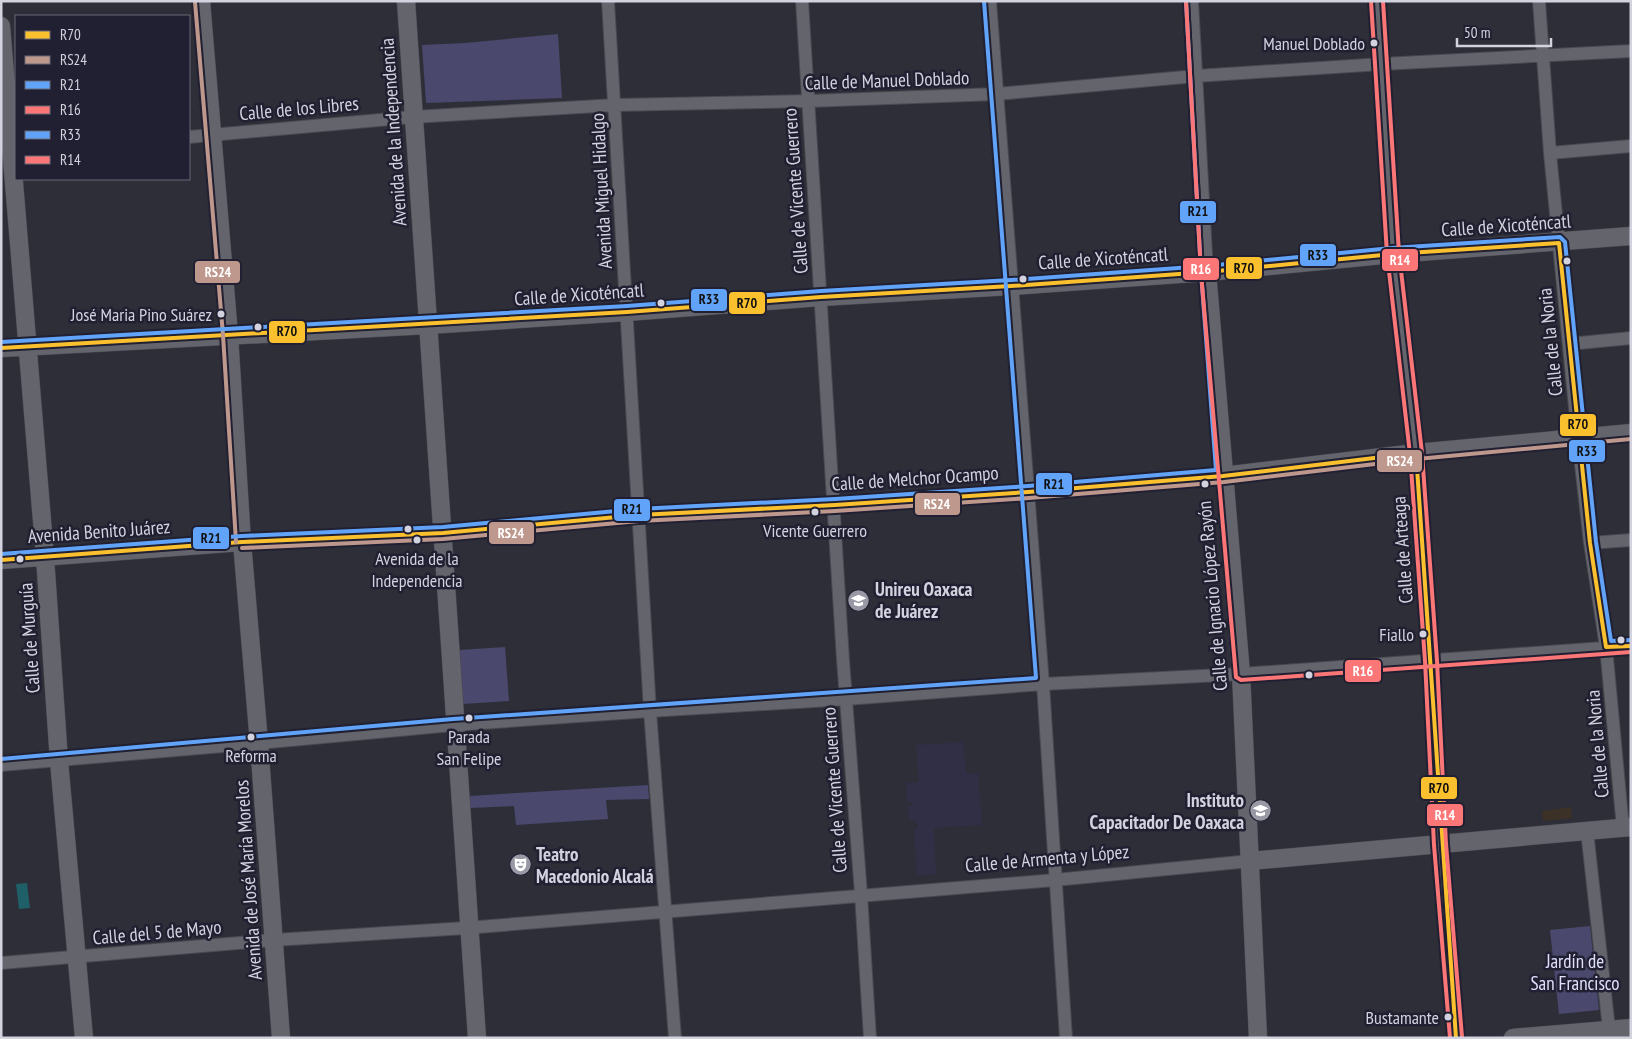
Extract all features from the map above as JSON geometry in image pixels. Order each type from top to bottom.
[{"type":"main road","name":"Avenida de José María Morelos","points":[[201,1],[229,335],[242,542],[260,744],[281,1038]]},
{"type":"main road","name":"Avenida de la Independencia","points":[[406,1],[477,1038]]},
{"type":"main road","name":"Calle de Murguía","points":[[1,26],[10,153],[45,556],[59,761],[84,1038]]},
{"type":"main road","name":"Calle de Xicoténcatl","points":[[1,348],[627,312],[821,296],[1011,286],[1207,272],[1393,254],[1559,243],[1631,236]]},
{"type":"main road","name":"Calle de Arteaga","points":[[1393,254],[1416,453],[1431,661],[1440,844],[1456,1038]]},
{"type":"main road","name":"Calle de Ignacio López Rayón","points":[[1207,272],[1241,674],[1258,1038]]},
{"type":"main road","name":"Calle de Melchor Ocampo","points":[[441,533],[639,515],[835,505],[1223,476],[1416,453],[1631,433]]},
{"type":"main road","name":"Avenida Benito Juárez","points":[[1,560],[242,542],[441,533]]},
{"type":"main road","name":"Calle de Armenta y López","points":[[1250,861],[1627,828]]},
{"type":"main road","points":[[1514,1038],[1631,1028]]},
{"type":"street","name":"Avenida Miguel Hidalgo","points":[[608,1],[650,710],[658,789],[675,1038]]},
{"type":"street","name":"Calle de Vicente Guerrero","points":[[802,1],[846,699],[870,1038]]},
{"type":"street","points":[[990,1],[1011,286],[1044,684],[1066,1038]]},
{"type":"street","name":"Calle de Ignacio López Rayón","points":[[1192,1],[1207,272]]},
{"type":"street","name":"Calle de Arteaga","points":[[1377,1],[1393,254]]},
{"type":"street","name":"Calle de la Noria","points":[[1539,1],[1550,153],[1578,438],[1590,543],[1606,647],[1627,828]]},
{"type":"street","name":"Calle de Manuel Doblado","points":[[413,117],[615,105],[808,101],[997,94],[1196,76],[1631,51]]},
{"type":"street","name":"Calle de los Libres","points":[[190,137],[413,117]]},
{"type":"street","points":[[1550,153],[1631,146]]},
{"type":"street","points":[[1569,344],[1631,338]]},
{"type":"street","points":[[1590,543],[1631,540]]},
{"type":"street","points":[[1,765],[260,744],[455,725],[650,710],[846,699],[1044,684],[1241,674],[1631,646]]},
{"type":"street","points":[[1587,831],[1610,1029]]},
{"type":"street","name":"Calle de Armenta y López","points":[[468,928],[665,910],[1055,880],[1250,861]]},
{"type":"street","name":"Calle del 5 de Mayo","points":[[1,963],[274,940],[468,928]]},
{"type":"shaded area","points":[[963,742],[966,774],[978,773],[982,825],[934,828],[936,874],[917,876],[914,830],[918,829],[917,821],[909,821],[908,806],[913,806],[913,802],[907,802],[906,783],[919,782],[916,745]]},
{"type":"shaded area","points":[[1571,807],[1572,818],[1543,821],[1542,811]]},
{"type":"green space","points":[[558,34],[562,98],[426,103],[422,45]]},
{"type":"green space","points":[[505,647],[509,701],[463,704],[459,650]]},
{"type":"green space","points":[[648,785],[649,799],[606,800],[608,819],[516,825],[514,806],[470,808],[469,796]]},
{"type":"green space","name":"Jardín de San Francisco","points":[[1590,926],[1599,1010],[1559,1014],[1550,930]]},
{"type":"water","points":[[27,883],[30,908],[19,909],[16,884]]},
{"type":"transit line","name":"R21","points":[[1,759],[453,719],[1036,678],[984,1]]},
{"type":"transit line","name":"R21","points":[[1,554],[242,536],[443,527],[638,509],[835,499],[1028,486],[1216,470],[1201,272],[1186,1]]},
{"type":"transit line","name":"R16","points":[[1186,1],[1201,273],[1236,677],[1241,680],[1631,652]]},
{"type":"transit line","name":"R16","points":[[1371,1],[1387,254],[1410,454],[1425,661],[1434,845],[1450,1038]]},
{"type":"transit line","name":"R14","points":[[1383,1],[1399,253],[1422,453],[1437,661],[1446,844],[1462,1037]]},
{"type":"transit line","name":"RS24","points":[[195,2],[223,335],[236,542]]},
{"type":"transit line","name":"R33","points":[[1,342],[627,306],[821,291],[1206,266],[1392,248],[1560,237],[1565,242],[1596,542],[1611,641],[1631,640]]},
{"type":"transit line","name":"R70","points":[[1,348],[627,312],[821,297],[1207,272],[1393,254],[1559,243],[1590,543],[1606,647],[1631,646]]},
{"type":"transit line","name":"RS24","points":[[242,548],[443,539],[639,521],[835,511],[1029,498],[1224,482],[1417,459],[1631,439]]},
{"type":"transit line","name":"R70","points":[[1,560],[242,542],[443,533],[639,515],[835,505],[1028,492],[1223,476],[1416,453],[1456,1038]]},
{"type":"place","name":"Manuel Doblado","points":[[1374,43]]},
{"type":"place","name":"José Maria Pino Suárez","points":[[221,314]]},
{"type":"place","name":"Vicente Guerrero","points":[[815,512]]},
{"type":"place","name":"Avenida de la Independencia","points":[[417,540]]},
{"type":"place","name":"Unireu Oaxaca de Juárez","points":[[859,600]]},
{"type":"place","name":"Fiallo","points":[[1423,634]]},
{"type":"place","name":"Parada San Felipe","points":[[469,718]]},
{"type":"place","name":"Reforma","points":[[251,737]]},
{"type":"place","name":"Instituto Capacitador De Oaxaca","points":[[1260,811]]},
{"type":"place","name":"Teatro Macedonio Alcalá","points":[[520,865]]},
{"type":"place","name":"Bustamante","points":[[1448,1017]]}]
